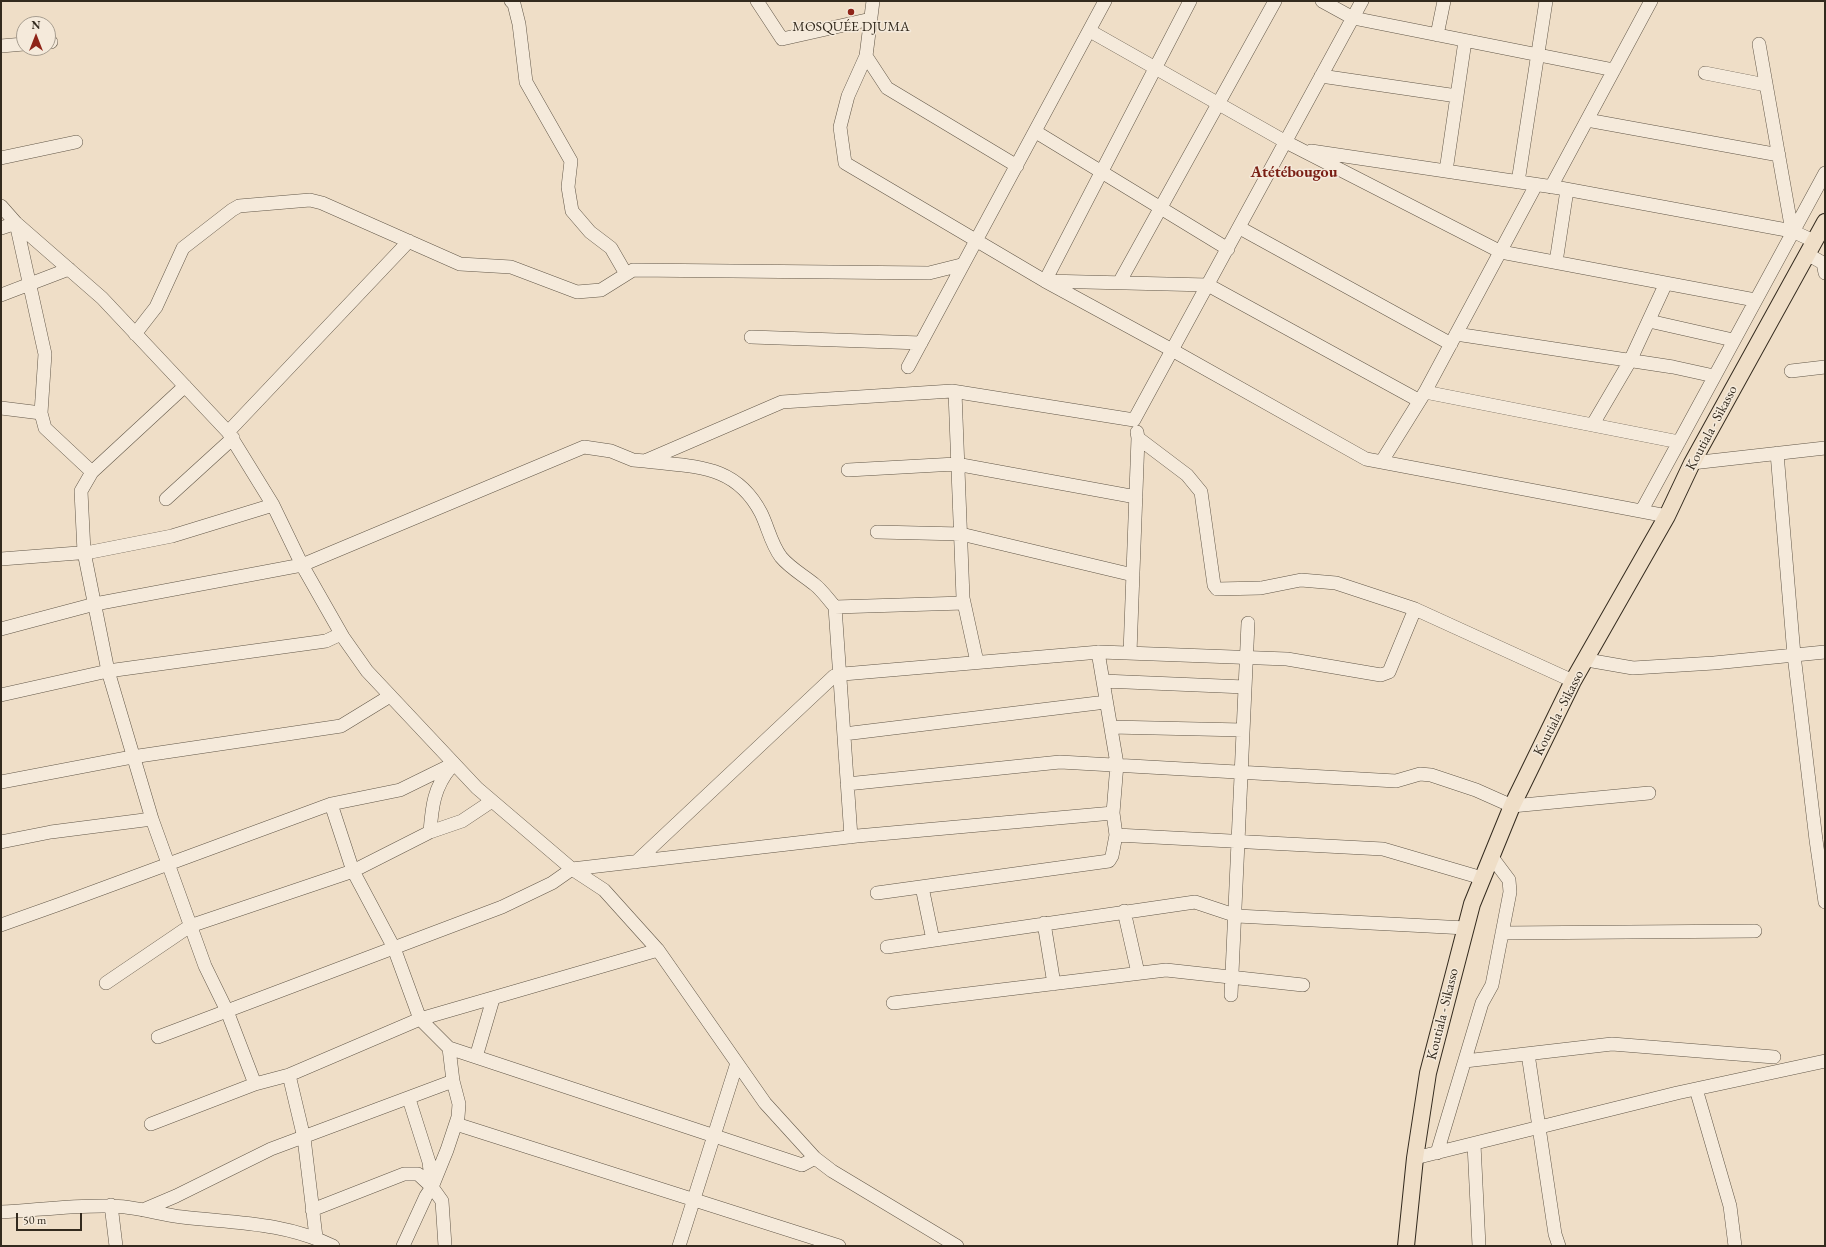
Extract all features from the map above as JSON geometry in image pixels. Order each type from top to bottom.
[{"type":"main road","name":"Koutiala - Sikasso","points":[[1406,1246],[1415,1158],[1428,1072],[1466,928],[1482,878],[1491,856],[1512,806],[1573,681],[1587,660],[1667,516],[1692,463],[1825,222]]},
{"type":"street","points":[[511,1],[514,4],[519,24],[526,82],[571,161],[568,187],[572,211],[590,232],[611,248],[626,274]]},
{"type":"street","points":[[757,1],[782,39],[871,19]]},
{"type":"street","points":[[873,1],[866,56],[848,96],[840,127],[845,163],[1044,281],[1172,350],[1366,459],[1642,510],[1667,516]]},
{"type":"street","points":[[908,367],[961,265],[1036,132],[1105,1]]},
{"type":"street","points":[[1044,281],[1154,67],[1190,1]]},
{"type":"street","points":[[1119,283],[1275,1]]},
{"type":"street","points":[[1322,1],[1353,18],[1614,70]]},
{"type":"street","points":[[1130,653],[1138,438],[1134,420],[1240,228],[1362,1]]},
{"type":"street","points":[[1437,35],[1444,1]]},
{"type":"street","points":[[1518,182],[1546,1]]},
{"type":"street","points":[[1551,187],[1614,70],[1647,2]]},
{"type":"street","points":[[1090,31],[1286,142],[1501,252],[1755,300]]},
{"type":"street","points":[[1446,171],[1465,41]]},
{"type":"street","points":[[1759,44],[1792,231]]},
{"type":"street","points":[[1,46],[16,45]]},
{"type":"street","points":[[866,56],[887,88],[1017,166]]},
{"type":"street","points":[[1705,73],[1766,85]]},
{"type":"street","points":[[1321,76],[1457,96]]},
{"type":"street","points":[[1587,120],[1779,155]]},
{"type":"street","points":[[1036,132],[1228,249]]},
{"type":"street","points":[[1,158],[76,142]]},
{"type":"street","points":[[1300,149],[1551,187],[1792,231],[1811,247],[1824,266]]},
{"type":"street","points":[[1642,510],[1792,231],[1825,174]]},
{"type":"street","points":[[1382,461],[1422,396],[1454,339],[1536,185]]},
{"type":"street","points":[[1556,262],[1566,190]]},
{"type":"street","points":[[135,334],[156,307],[183,248],[238,206],[310,200],[322,203],[460,264],[511,267],[577,292],[601,290],[633,270],[929,273],[961,265]]},
{"type":"street","points":[[1,206],[16,223],[102,298],[230,435],[273,505],[302,565],[341,634],[367,671],[453,764],[492,802],[572,869],[604,890],[658,950],[765,1103],[815,1158],[832,1171],[943,1242],[957,1246]]},
{"type":"street","points":[[1,228],[16,223]]},
{"type":"street","points":[[16,223],[45,354],[41,413],[45,428],[92,472]]},
{"type":"street","points":[[1240,228],[1454,339],[1630,361],[1714,376]]},
{"type":"street","points":[[166,499],[230,435],[409,242]]},
{"type":"street","points":[[1,295],[69,269]]},
{"type":"street","points":[[1044,281],[1208,285],[1422,396],[1594,424],[1679,442]]},
{"type":"street","points":[[1594,424],[1630,361],[1666,283]]},
{"type":"street","points":[[1649,321],[1733,340]]},
{"type":"street","points":[[751,338],[920,343]]},
{"type":"street","points":[[1791,371],[1825,367]]},
{"type":"street","points":[[185,386],[92,472],[81,491],[84,552],[108,671],[132,757],[152,819],[190,926],[205,966],[226,1011],[254,1084]]},
{"type":"street","points":[[645,461],[782,402],[955,392],[1134,420]]},
{"type":"street","points":[[955,392],[964,603],[977,662]]},
{"type":"street","points":[[1,408],[41,413]]},
{"type":"street","points":[[1138,438],[1187,475],[1201,492],[1214,585],[1217,589],[1261,588],[1301,580],[1336,583],[1415,609],[1573,681]]},
{"type":"street","points":[[1,629],[95,604],[302,565],[584,448],[611,450],[633,460],[703,467],[715,470],[743,487],[761,513],[780,556],[786,563],[816,585],[835,607],[851,837]]},
{"type":"street","points":[[1692,463],[1825,448]]},
{"type":"street","points":[[1777,453],[1794,654],[1816,840],[1825,902]]},
{"type":"street","points":[[848,470],[958,465],[1136,497]]},
{"type":"street","points":[[1,559],[84,552],[172,536],[273,505]]},
{"type":"street","points":[[877,532],[961,534],[1133,575]]},
{"type":"street","points":[[835,607],[964,603]]},
{"type":"street","points":[[636,862],[834,676],[840,674],[1098,652],[1287,659],[1381,675],[1390,672],[1415,609]]},
{"type":"street","points":[[1231,995],[1248,623]]},
{"type":"street","points":[[1,695],[108,671],[326,641],[341,634]]},
{"type":"street","points":[[877,893],[1109,860],[1112,856],[1116,835],[1113,813],[1117,764],[1098,652]]},
{"type":"street","points":[[1587,660],[1633,668],[1714,663],[1825,652]]},
{"type":"street","points":[[1103,681],[1245,686]]},
{"type":"street","points":[[1,782],[132,757],[341,726],[390,696]]},
{"type":"street","points":[[844,734],[1106,702]]},
{"type":"street","points":[[1111,726],[1243,730]]},
{"type":"street","points":[[847,784],[1060,762],[1241,771],[1396,781],[1420,774],[1431,775],[1476,790],[1512,806],[1649,793]]},
{"type":"street","points":[[1,924],[168,865],[330,804],[400,790],[453,764]]},
{"type":"street","points":[[430,832],[432,814],[441,779],[453,764]]},
{"type":"street","points":[[106,983],[190,926],[353,871],[430,832],[462,821],[492,802]]},
{"type":"street","points":[[330,804],[353,871],[394,948],[420,1020],[449,1048],[802,1165],[815,1158]]},
{"type":"street","points":[[158,1038],[502,907],[552,883],[572,869],[851,837],[1113,813]]},
{"type":"street","points":[[1,842],[51,832],[152,819]]},
{"type":"street","points":[[1116,835],[1383,849],[1482,878]]},
{"type":"street","points":[[1438,1153],[1482,1002],[1492,985],[1510,892],[1509,880],[1491,856]]},
{"type":"street","points":[[922,887],[933,940]]},
{"type":"street","points":[[887,947],[1124,911],[1195,902],[1234,915],[1466,928]]},
{"type":"street","points":[[1124,911],[1138,974]]},
{"type":"street","points":[[1044,923],[1054,984]]},
{"type":"street","points":[[1502,933],[1755,931]]},
{"type":"street","points":[[151,1124],[254,1084],[289,1075],[420,1020],[658,950]]},
{"type":"street","points":[[893,1003],[1166,970],[1302,986]]},
{"type":"street","points":[[476,1057],[493,999]]},
{"type":"street","points":[[1465,1061],[1612,1044],[1774,1057]]},
{"type":"street","points":[[403,1246],[426,1196],[432,1187],[458,1117],[459,1104],[453,1081],[449,1048]]},
{"type":"street","points":[[1528,1054],[1555,1234],[1559,1246]]},
{"type":"street","points":[[1415,1158],[1696,1089],[1825,1061]]},
{"type":"street","points":[[679,1246],[737,1064]]},
{"type":"street","points":[[289,1075],[304,1138],[316,1238]]},
{"type":"street","points":[[143,1210],[176,1196],[271,1149],[304,1138],[453,1081]]},
{"type":"street","points":[[1696,1089],[1730,1206],[1735,1246]]},
{"type":"street","points":[[408,1099],[429,1162],[432,1187]]},
{"type":"street","points":[[456,1124],[839,1246]]},
{"type":"street","points":[[1474,1144],[1479,1246]]},
{"type":"street","points":[[312,1210],[404,1174],[418,1174],[432,1187],[442,1201],[445,1246]]},
{"type":"street","points":[[111,1206],[116,1246]]},
{"type":"street","points":[[1,1212],[111,1206],[182,1217],[235,1220],[252,1225],[286,1229],[316,1238],[333,1246]]},
{"type":"place","name":"MOSQUÉE DJUMA","points":[[851,12]]},
{"type":"district","name":"Atétébougou","points":[[1294,173]]}]
